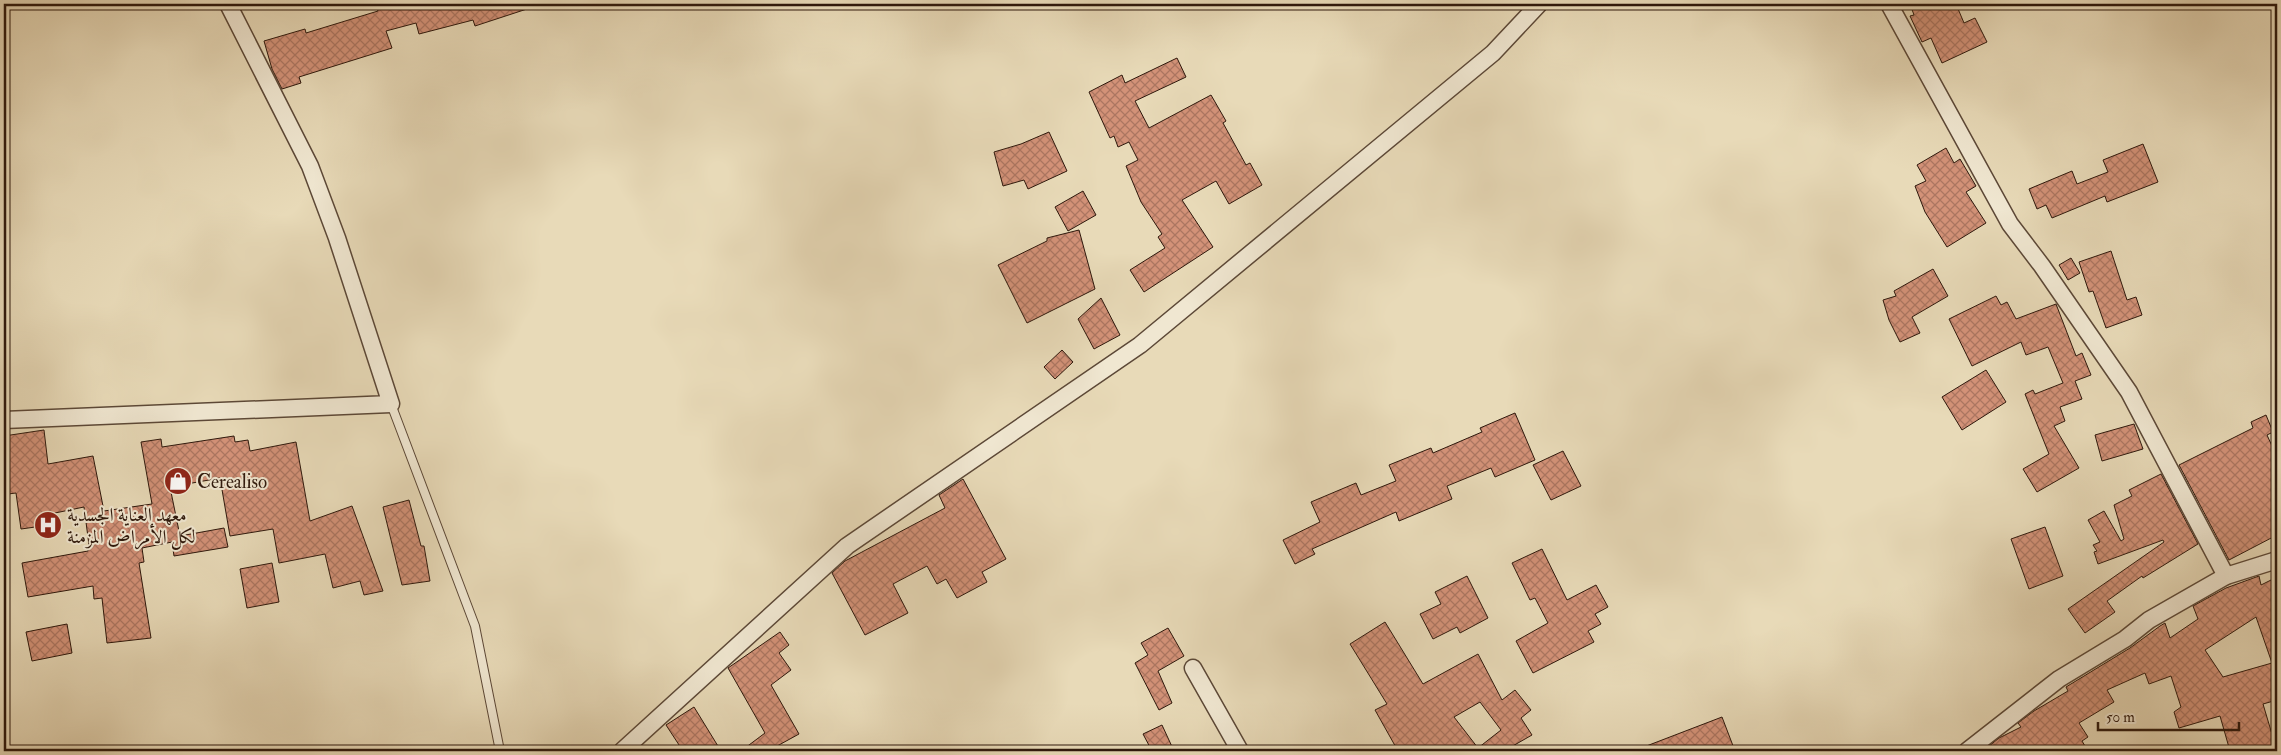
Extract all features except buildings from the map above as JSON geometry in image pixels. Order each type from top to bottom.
[{"type":"street","points":[[4,420],[391,404],[337,238],[310,166],[228,4]]},
{"type":"street","points":[[622,751],[847,546],[1140,345],[1493,52],[1539,4]]},
{"type":"street","points":[[1889,4],[2010,224],[2042,266],[2129,392],[2226,576]]},
{"type":"street","points":[[1967,751],[2059,679],[2125,638],[2149,620],[2226,576],[2277,560]]},
{"type":"street","points":[[1193,668],[1240,751]]},
{"type":"lane","points":[[391,404],[475,626],[500,751]]},
{"type":"place","name":"Cerealiso","points":[[178,481]]},
{"type":"place","name":"معهد العناية الجسدية لكل الأمراض المزمنة","points":[[48,525]]}]
